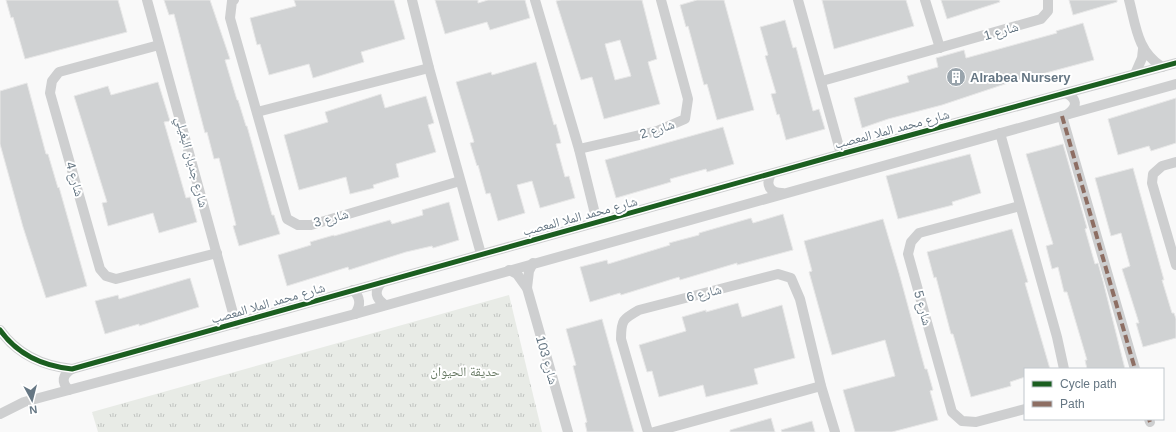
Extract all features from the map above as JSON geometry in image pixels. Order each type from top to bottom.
[{"type":"street","name":"شارع جديان البغيلي","points":[[147,0],[236,324]]},
{"type":"street","name":"شارع 3","points":[[234,0],[232,1],[230,18],[287,220],[298,225],[311,225],[460,181]]},
{"type":"street","points":[[412,0],[429,68],[481,254]]},
{"type":"street","points":[[535,0],[579,149],[597,222]]},
{"type":"street","name":"شارع 2","points":[[579,149],[657,131],[686,119],[688,99],[661,0]]},
{"type":"street","points":[[798,0],[842,154]]},
{"type":"street","points":[[925,0],[940,48]]},
{"type":"street","name":"شارع 1","points":[[822,80],[1041,19],[1048,11],[1048,0]]},
{"type":"street","points":[[1129,0],[1143,49],[1148,56],[1162,67]]},
{"type":"street","name":"شارع 4","points":[[159,45],[59,72],[52,81],[50,93],[100,268],[106,276],[116,279],[217,253]]},
{"type":"street","points":[[1135,74],[1142,58],[1143,49]]},
{"type":"street","name":"شارع محمد الملا المعصب","points":[[0,330],[19,351],[46,364],[72,369],[481,254],[1176,63]]},
{"type":"street","points":[[257,112],[429,68]]},
{"type":"street","points":[[0,414],[24,402],[355,314],[782,193],[1176,84]]},
{"type":"street","points":[[1065,115],[1074,110],[1076,103],[1073,96],[1066,93]]},
{"type":"street","points":[[1065,115],[1135,368]]},
{"type":"street","points":[[1000,133],[1057,337],[1064,368]]},
{"type":"street","points":[[1176,162],[1162,166],[1153,174],[1152,183],[1176,266]]},
{"type":"street","points":[[771,174],[768,180],[769,188],[775,193],[782,193]]},
{"type":"street","name":"شارع 5","points":[[1020,206],[919,232],[910,242],[908,254],[952,412],[962,420],[976,422],[1024,409]]},
{"type":"street","name":"شارع 103","points":[[527,288],[529,271],[533,263]]},
{"type":"street","name":"شارع 103","points":[[509,270],[517,274],[527,288],[568,432]]},
{"type":"street","name":"شارع 6","points":[[648,432],[621,339],[621,324],[626,317],[639,310],[778,274],[791,278],[800,299],[821,386],[835,432]]},
{"type":"street","points":[[382,282],[377,287],[376,294],[379,301],[385,305]]},
{"type":"street","points":[[353,290],[358,295],[360,302],[359,308],[355,314]]},
{"type":"street","points":[[69,390],[64,385],[63,378],[66,372],[72,369]]},
{"type":"street","points":[[654,432],[821,386]]},
{"type":"green space","name":"حديقة الحيوان","points":[[509,295],[542,432],[98,432],[92,412]]},
{"type":"building","points":[[6,0],[118,0],[127,32],[25,59],[13,17],[11,18]]},
{"type":"building","points":[[164,0],[210,0],[230,59],[225,60],[237,100],[247,126],[272,215],[274,215],[280,234],[239,246],[233,226],[236,225],[219,158],[214,159],[207,132],[205,133],[174,14],[169,15]]},
{"type":"building","points":[[294,0],[394,0],[405,39],[361,52],[364,62],[313,78],[309,64],[269,75],[260,44],[257,45],[250,18],[296,6]]},
{"type":"building","points":[[435,0],[478,0],[478,3],[488,0],[525,0],[530,18],[490,30],[487,22],[445,34]]},
{"type":"building","points":[[642,0],[657,59],[648,62],[660,104],[604,119],[592,77],[581,80],[556,1]],"holes":[[[620,40],[631,76],[615,80],[605,44]]]},
{"type":"building","points":[[697,0],[724,0],[754,110],[717,120],[707,84],[704,85],[688,26],[686,27],[680,5]]},
{"type":"building","points":[[822,0],[906,0],[914,26],[834,49]]},
{"type":"building","points":[[941,0],[999,0],[1000,2],[947,19]]},
{"type":"building","points":[[1069,0],[1117,0],[1117,2],[1073,15]]},
{"type":"building","points":[[785,20],[793,48],[796,47],[813,111],[819,109],[825,129],[786,140],[779,114],[777,115],[771,94],[776,93],[765,56],[768,55],[760,27]]},
{"type":"building","points":[[1083,23],[1094,60],[1005,84],[942,105],[888,119],[862,128],[854,98],[909,82],[907,76],[938,67],[936,58],[964,50],[966,58],[1057,33],[1056,31]]},
{"type":"building","points":[[536,62],[554,125],[556,124],[561,143],[556,144],[565,177],[569,176],[575,198],[540,208],[532,181],[517,185],[525,213],[498,221],[490,193],[486,194],[470,143],[474,142],[456,82],[491,72],[492,75]]},
{"type":"building","points":[[158,82],[170,121],[164,122],[186,198],[190,197],[197,222],[159,233],[153,213],[108,226],[102,203],[107,202],[74,96],[108,86],[111,95]]},
{"type":"building","points":[[27,83],[46,154],[48,154],[58,188],[59,187],[87,286],[46,298],[23,227],[0,144],[0,91]]},
{"type":"building","points":[[381,94],[385,108],[426,96],[434,123],[428,125],[436,152],[396,164],[399,177],[373,185],[374,188],[350,194],[346,177],[299,190],[284,135],[328,122],[325,112]]},
{"type":"building","points":[[1176,98],[1176,143],[1151,151],[1149,146],[1118,155],[1108,119]]},
{"type":"building","points":[[723,127],[734,164],[707,172],[706,169],[670,179],[671,182],[616,198],[605,160]]},
{"type":"building","points":[[1063,144],[1087,228],[1085,229],[1095,264],[1098,263],[1103,281],[1125,368],[1087,368],[1085,360],[1087,360],[1067,292],[1064,292],[1058,267],[1052,269],[1046,246],[1053,244],[1026,154]]},
{"type":"building","points":[[970,154],[981,193],[952,202],[953,205],[898,219],[886,176]]},
{"type":"building","points":[[1133,168],[1164,280],[1162,280],[1172,313],[1174,313],[1176,319],[1176,338],[1143,347],[1136,323],[1139,323],[1122,269],[1130,266],[1121,233],[1111,236],[1095,178]]},
{"type":"building","points":[[449,202],[459,240],[433,248],[432,246],[406,252],[349,270],[348,267],[287,286],[278,255],[311,245],[310,242],[334,235],[390,220],[392,224],[423,215],[422,210]]},
{"type":"building","points":[[783,214],[793,250],[737,265],[737,263],[680,280],[679,277],[621,295],[620,293],[590,302],[580,267],[607,260],[608,264],[670,245],[669,243],[699,235],[699,233],[751,218],[753,223]]},
{"type":"building","points":[[883,219],[925,369],[927,369],[933,390],[930,391],[938,420],[892,432],[855,432],[843,390],[895,376],[885,340],[832,355],[809,272],[812,271],[804,241]]},
{"type":"building","points":[[1012,229],[1028,282],[1025,283],[1050,368],[1024,368],[1024,377],[1010,382],[1011,386],[971,397],[953,334],[951,334],[936,277],[934,278],[927,252]]},
{"type":"building","points":[[190,278],[199,307],[139,326],[139,324],[105,334],[95,301],[118,295],[119,299]]},
{"type":"building","points":[[738,303],[742,317],[782,305],[795,358],[754,369],[758,384],[706,397],[703,385],[659,397],[652,371],[647,372],[639,345],[686,331],[682,317]]},
{"type":"building","points":[[602,319],[634,432],[587,432],[585,423],[587,422],[573,366],[576,365],[566,329]]},
{"type":"building","points":[[771,418],[775,432],[730,432],[730,430]]},
{"type":"building","points":[[812,421],[815,432],[782,432],[781,430]]},
{"type":"marked path","points":[[1062,116],[1135,368]]},
{"type":"cycle path","points":[[0,330],[14,346],[41,362],[72,369],[841,154],[1176,63]]},
{"type":"place","name":"Alrabea Nursery","points":[[956,77]]}]
